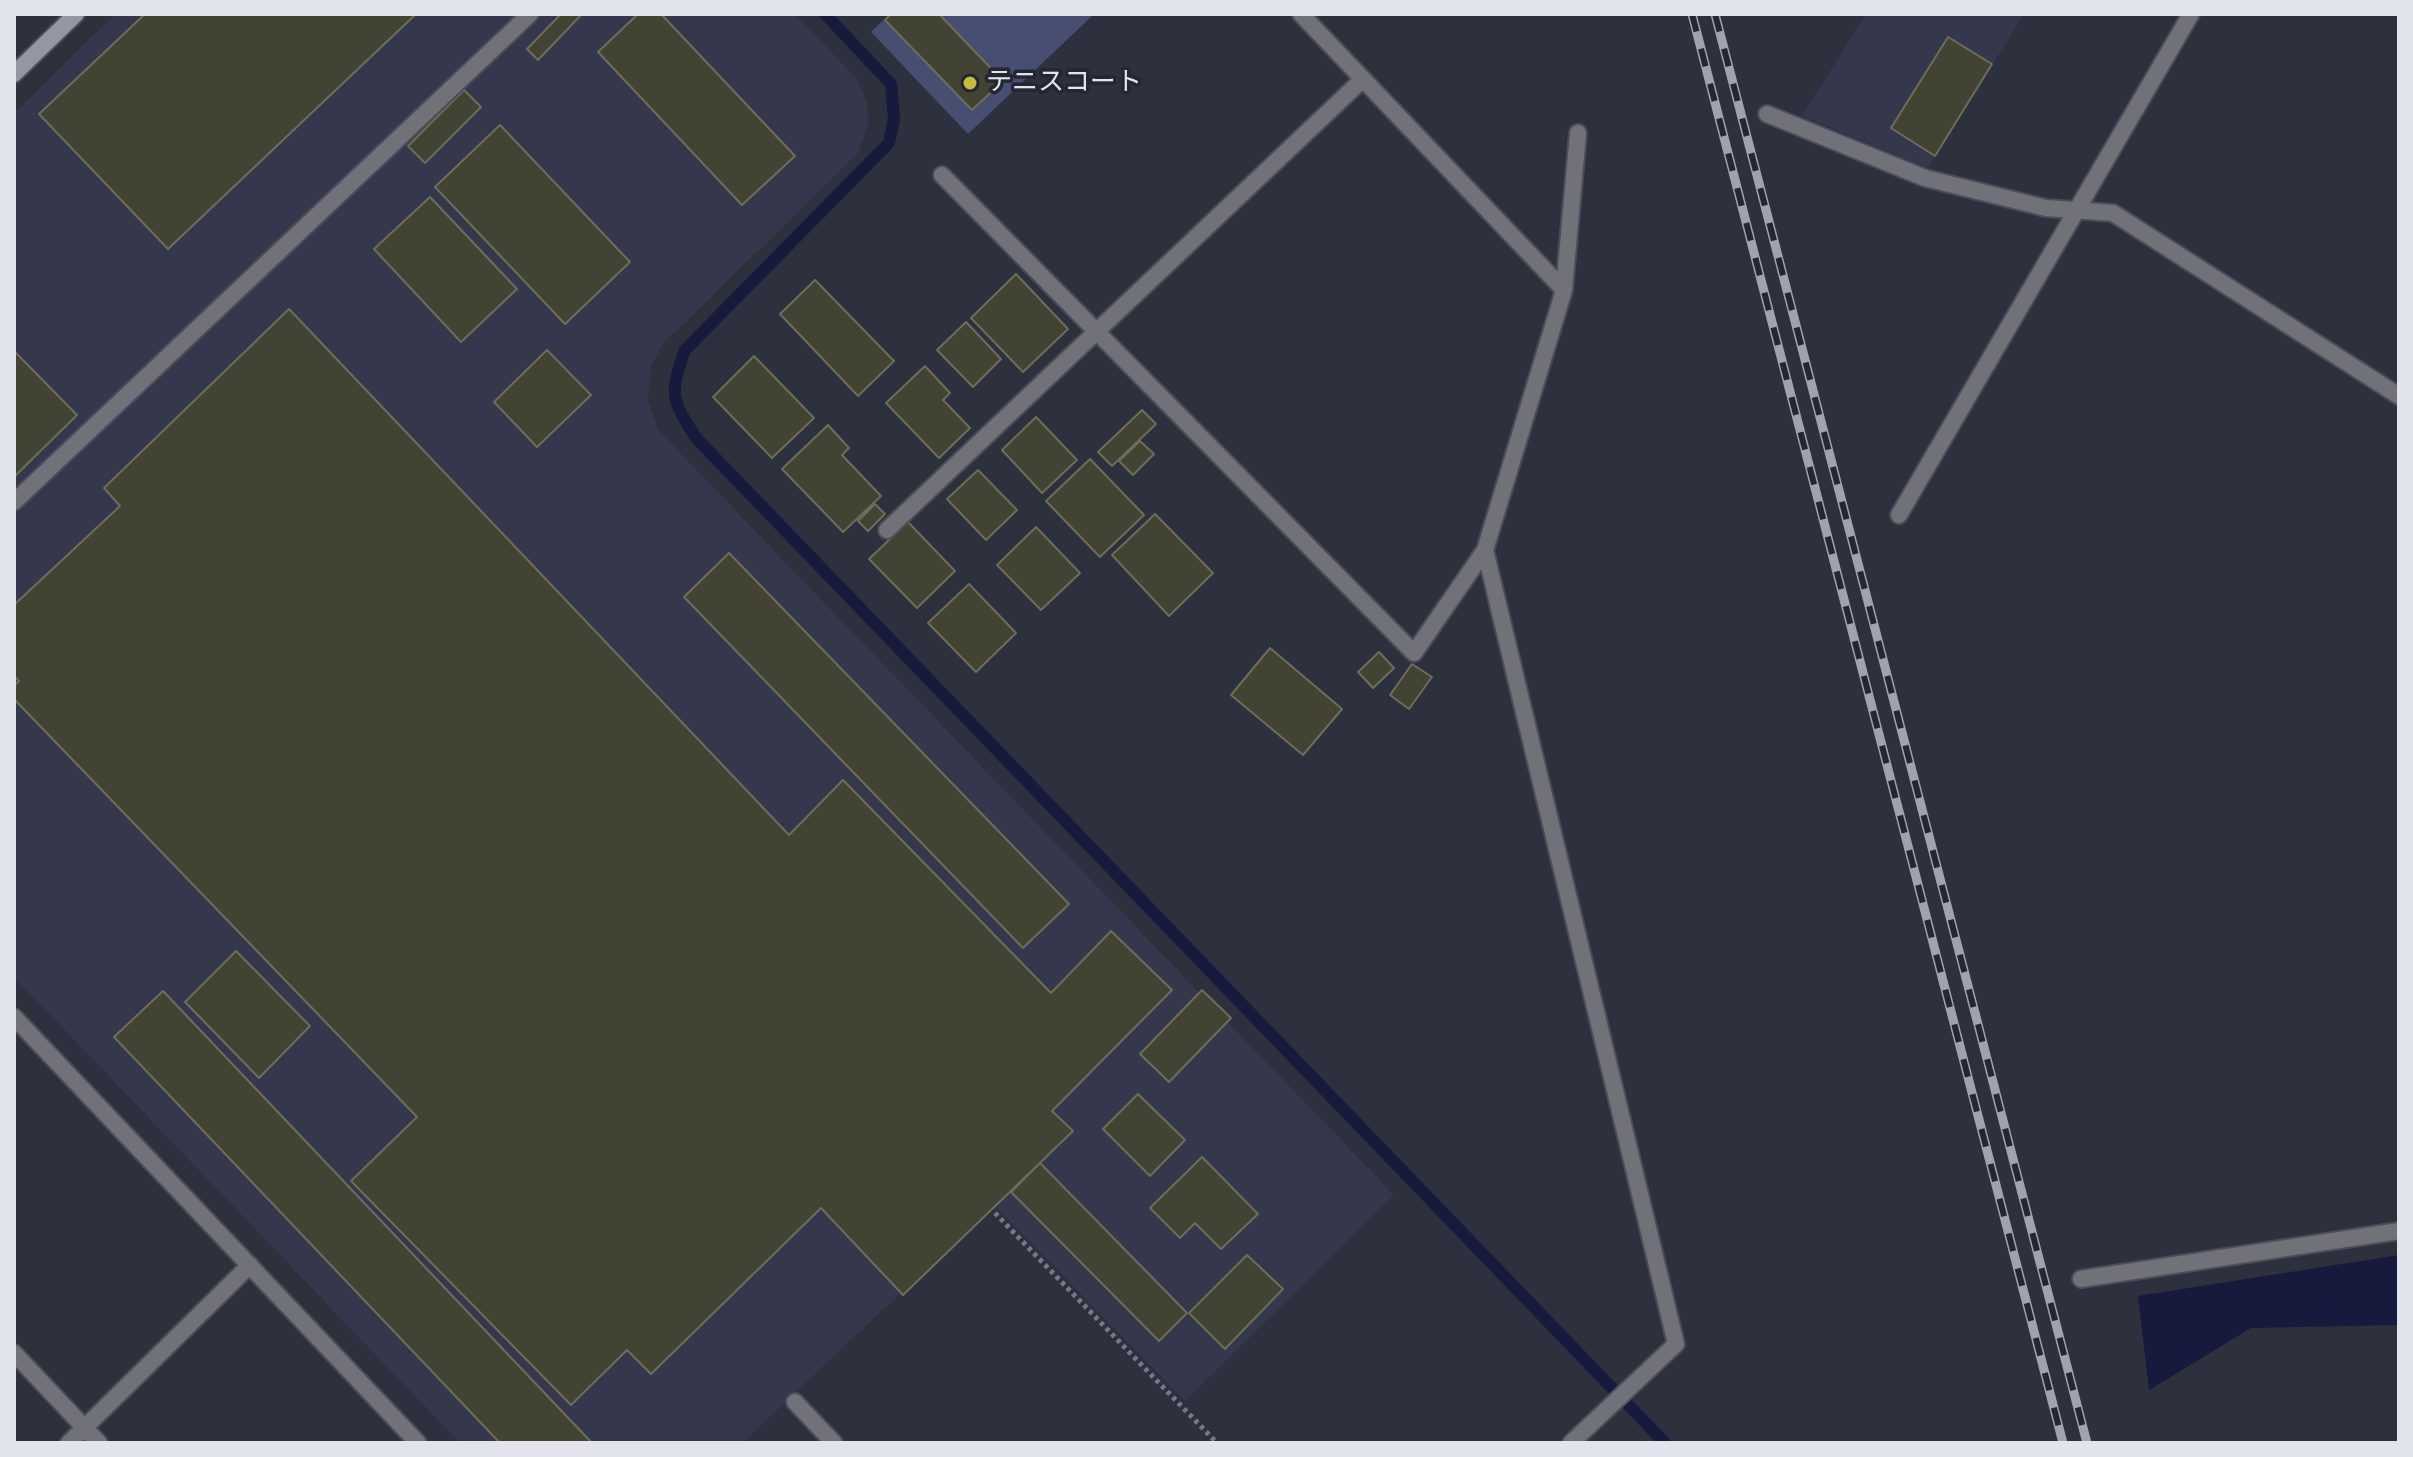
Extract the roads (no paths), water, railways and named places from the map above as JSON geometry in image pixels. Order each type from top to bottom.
[{"type":"street","points":[[14,74],[76,14]]},
{"type":"street","points":[[14,502],[530,14]]},
{"type":"street","points":[[1301,14],[1564,290]]},
{"type":"street","points":[[1899,515],[2191,14]]},
{"type":"street","points":[[887,530],[1363,79]]},
{"type":"street","points":[[1767,114],[1925,178],[2046,208],[2113,213],[2399,396]]},
{"type":"street","points":[[942,175],[1414,653],[1485,550],[1564,290],[1578,133]]},
{"type":"street","points":[[1485,550],[1676,1344],[1571,1443]]},
{"type":"street","points":[[14,1017],[418,1443]]},
{"type":"street","points":[[2081,1279],[2399,1231]]},
{"type":"street","points":[[69,1443],[250,1265]]},
{"type":"street","points":[[14,1353],[99,1443]]},
{"type":"street","points":[[795,1402],[834,1443]]},
{"type":"waterway","points":[[825,14],[891,84],[894,119],[889,143],[685,350],[675,387],[682,415],[697,439],[1665,1443]]},
{"type":"railway","points":[[1692,14],[2063,1443]]},
{"type":"railway","points":[[1715,14],[2087,1443]]},
{"type":"place","name":"テニスコート","points":[[970,83]]}]
